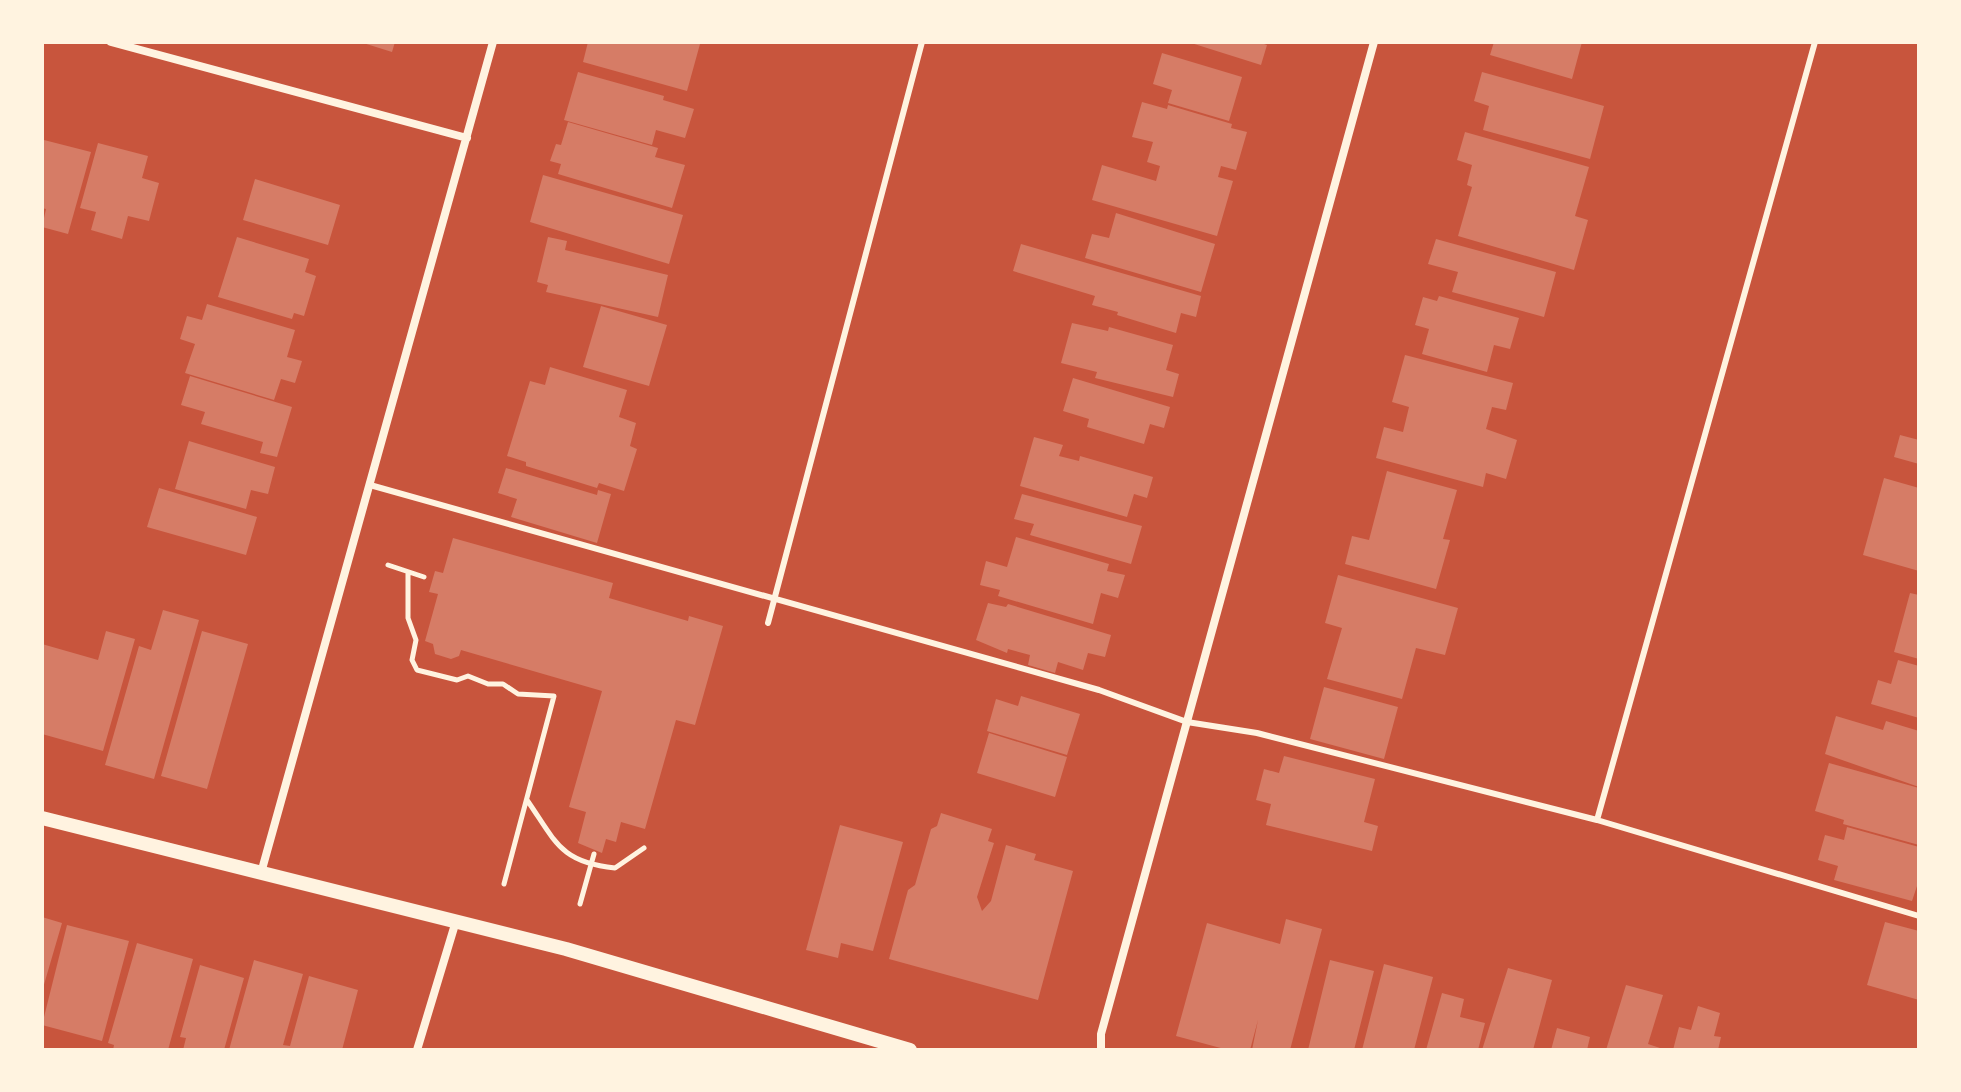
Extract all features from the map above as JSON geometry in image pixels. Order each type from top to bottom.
[{"type":"street","points":[[111,42],[467,138]]},
{"type":"street","points":[[261,874],[493,42]]},
{"type":"street","points":[[1101,1050],[1101,1034],[1374,42]]},
{"type":"street","points":[[42,818],[566,949],[910,1050]]},
{"type":"street","points":[[417,1050],[456,921]]},
{"type":"lane","points":[[768,623],[922,42]]},
{"type":"lane","points":[[1597,820],[1815,42]]},
{"type":"lane","points":[[370,485],[1099,690],[1187,722],[1257,733],[1597,820],[1919,916]]},
{"type":"path","points":[[388,565],[424,577]]},
{"type":"path","points":[[408,573],[408,618],[416,640],[412,660],[417,670],[457,680],[468,676],[488,684],[503,684],[518,694],[554,696],[504,884]]},
{"type":"path","points":[[526,799],[564,853],[591,865],[615,868],[644,848]]},
{"type":"path","points":[[580,904],[594,854]]},
{"type":"building","points":[[360,42],[395,42],[392,52]]},
{"type":"building","points":[[588,42],[700,44],[687,91],[583,62]]},
{"type":"building","points":[[1188,42],[1258,42],[1267,45],[1261,65]]},
{"type":"building","points":[[1494,42],[1582,42],[1572,79],[1490,55]]},
{"type":"building","points":[[1162,53],[1242,77],[1229,121],[1168,103],[1172,90],[1153,84]]},
{"type":"building","points":[[578,72],[664,96],[663,100],[694,109],[685,138],[656,130],[652,145],[564,120]]},
{"type":"building","points":[[1482,72],[1604,106],[1590,159],[1483,130],[1489,106],[1474,101]]},
{"type":"building","points":[[1142,102],[1167,109],[1168,105],[1232,124],[1231,128],[1247,132],[1236,170],[1221,166],[1218,177],[1233,181],[1217,236],[1092,200],[1102,165],[1156,181],[1160,166],[1147,162],[1153,142],[1132,137]]},
{"type":"building","points":[[568,122],[658,148],[655,157],[685,165],[672,208],[558,174],[561,164],[550,161],[556,144],[561,145]]},
{"type":"building","points":[[1465,132],[1589,167],[1575,216],[1588,220],[1574,270],[1458,236],[1472,187],[1467,185],[1472,165],[1457,160]]},
{"type":"building","points":[[44,140],[91,152],[68,234],[42,227],[46,209],[42,208]]},
{"type":"building","points":[[98,143],[148,156],[142,178],[159,183],[149,221],[128,216],[122,239],[91,230],[96,212],[80,208]]},
{"type":"building","points":[[543,175],[683,215],[669,264],[530,222]]},
{"type":"building","points":[[255,179],[340,205],[328,245],[243,220]]},
{"type":"building","points":[[1116,213],[1215,244],[1201,292],[1085,258],[1092,234],[1109,238]]},
{"type":"building","points":[[237,237],[309,259],[305,272],[316,276],[304,316],[294,313],[292,319],[218,297]]},
{"type":"building","points":[[548,237],[567,241],[565,250],[668,275],[658,317],[546,292],[548,285],[537,282]]},
{"type":"building","points":[[1436,239],[1556,272],[1544,317],[1452,292],[1458,272],[1428,264]]},
{"type":"building","points":[[1021,244],[1201,296],[1196,317],[1181,313],[1176,333],[1092,305],[1095,296],[1013,271]]},
{"type":"building","points":[[1439,296],[1519,318],[1510,349],[1494,345],[1487,372],[1422,354],[1429,329],[1415,325],[1423,297],[1437,301]]},
{"type":"building","points":[[207,304],[295,330],[287,357],[302,361],[295,383],[281,379],[274,400],[185,373],[195,344],[180,339],[187,316],[202,320]]},
{"type":"building","points":[[601,306],[667,325],[649,386],[583,367]]},
{"type":"building","points":[[1072,323],[1108,331],[1109,327],[1173,345],[1166,370],[1179,374],[1173,397],[1095,378],[1097,372],[1061,363]]},
{"type":"building","points":[[1405,355],[1513,383],[1506,410],[1492,407],[1486,429],[1517,440],[1506,479],[1486,473],[1483,487],[1376,458],[1384,427],[1403,432],[1409,407],[1392,402]]},
{"type":"building","points":[[550,367],[627,390],[619,417],[636,423],[630,446],[637,449],[624,491],[599,483],[597,488],[526,466],[526,462],[507,456],[530,381],[545,385]]},
{"type":"building","points":[[190,376],[292,407],[277,457],[260,453],[263,442],[201,424],[205,412],[181,405]]},
{"type":"building","points":[[1073,378],[1170,407],[1164,428],[1150,424],[1144,444],[1087,427],[1089,419],[1063,411]]},
{"type":"building","points":[[1900,435],[1919,440],[1919,464],[1894,457]]},
{"type":"building","points":[[1034,437],[1063,445],[1059,456],[1079,461],[1080,456],[1153,477],[1147,498],[1134,494],[1127,517],[1020,486]]},
{"type":"building","points":[[189,441],[275,467],[268,494],[251,490],[246,509],[175,489]]},
{"type":"building","points":[[506,468],[597,495],[598,490],[611,494],[597,543],[511,517],[517,499],[498,493]]},
{"type":"building","points":[[1387,471],[1457,490],[1443,539],[1450,540],[1436,589],[1345,564],[1352,536],[1369,540]]},
{"type":"building","points":[[1884,478],[1919,488],[1919,571],[1863,555]]},
{"type":"building","points":[[159,488],[257,517],[246,555],[147,527]]},
{"type":"building","points":[[1022,494],[1142,526],[1131,564],[1030,535],[1034,524],[1014,519]]},
{"type":"building","points":[[1016,537],[1109,564],[1107,571],[1125,575],[1118,598],[1101,593],[1093,624],[998,596],[1000,590],[980,585],[986,561],[1007,567]]},
{"type":"building","points":[[453,538],[613,583],[609,598],[688,621],[689,616],[723,626],[695,725],[676,720],[645,829],[621,822],[616,842],[606,839],[602,853],[578,843],[586,812],[569,807],[602,691],[461,650],[459,656],[451,659],[435,654],[433,644],[425,641],[438,594],[429,592],[435,571],[443,573]]},
{"type":"building","points":[[1338,575],[1458,608],[1445,655],[1416,648],[1402,699],[1327,679],[1342,628],[1325,623]]},
{"type":"building","points":[[1910,593],[1919,595],[1919,659],[1894,652]]},
{"type":"building","points":[[988,603],[1006,607],[1008,604],[1111,635],[1105,657],[1088,653],[1083,670],[1058,662],[1055,673],[1028,665],[1030,655],[1008,649],[1007,653],[976,640]]},
{"type":"building","points":[[163,610],[199,620],[154,779],[105,765],[139,646],[151,650]]},
{"type":"building","points":[[106,631],[135,639],[103,751],[42,734],[42,644],[98,660]]},
{"type":"building","points":[[202,631],[248,644],[207,789],[161,776]]},
{"type":"building","points":[[1898,660],[1919,666],[1919,718],[1871,704],[1878,680],[1891,684]]},
{"type":"building","points":[[1324,687],[1398,707],[1384,759],[1310,739]]},
{"type":"building","points":[[1021,696],[1080,714],[1067,755],[987,731],[996,699],[1018,706]]},
{"type":"building","points":[[1836,716],[1883,730],[1886,721],[1919,731],[1919,787],[1825,754]]},
{"type":"building","points":[[989,733],[1067,757],[1055,797],[977,773]]},
{"type":"building","points":[[1284,756],[1375,779],[1364,822],[1378,826],[1372,851],[1266,825],[1271,804],[1256,800],[1264,769],[1279,773]]},
{"type":"building","points":[[1829,763],[1919,788],[1919,845],[1843,824],[1844,820],[1815,811]]},
{"type":"building","points":[[941,813],[992,829],[988,841],[994,843],[977,897],[982,911],[991,901],[1006,845],[1036,854],[1034,860],[1073,871],[1038,1000],[889,959],[908,890],[915,885],[931,829],[937,826]]},
{"type":"building","points":[[840,825],[903,842],[873,951],[841,943],[838,958],[806,950]]},
{"type":"building","points":[[1847,827],[1919,847],[1919,880],[1912,901],[1834,880],[1838,866],[1818,860],[1825,835],[1844,840]]},
{"type":"building","points":[[42,917],[62,923],[43,988],[42,988]]},
{"type":"building","points":[[1286,919],[1322,929],[1290,1050],[1252,1050],[1258,1020],[1250,1050],[1228,1050],[1176,1036],[1207,923],[1280,944]]},
{"type":"building","points":[[1885,922],[1919,931],[1919,1000],[1867,985]]},
{"type":"building","points":[[67,925],[129,941],[102,1041],[42,1025]]},
{"type":"building","points":[[137,943],[193,959],[168,1050],[113,1050],[114,1045],[108,1043]]},
{"type":"building","points":[[254,960],[303,974],[283,1045],[290,1046],[309,976],[358,990],[342,1050],[229,1050]]},
{"type":"building","points":[[1330,960],[1374,971],[1354,1050],[1308,1050]]},
{"type":"building","points":[[1384,964],[1433,977],[1414,1050],[1362,1050]]},
{"type":"building","points":[[200,965],[244,978],[224,1050],[183,1050],[186,1038],[180,1037]]},
{"type":"building","points":[[1508,968],[1552,980],[1533,1050],[1482,1050]]},
{"type":"building","points":[[1626,985],[1663,995],[1648,1044],[1666,1050],[1606,1050]]},
{"type":"building","points":[[1442,993],[1464,999],[1460,1017],[1485,1023],[1478,1050],[1426,1050]]},
{"type":"building","points":[[1698,1006],[1720,1013],[1714,1036],[1721,1037],[1718,1050],[1673,1050],[1679,1027],[1691,1030]]},
{"type":"building","points":[[1557,1028],[1590,1037],[1587,1050],[1551,1050]]}]
